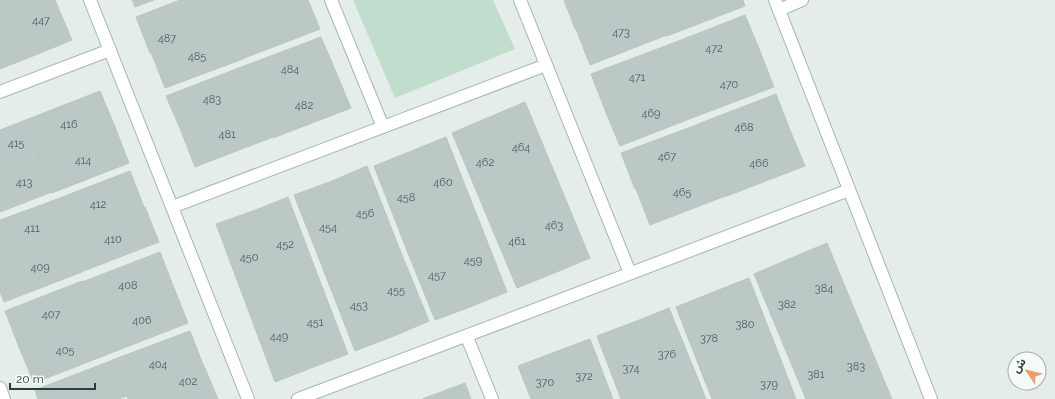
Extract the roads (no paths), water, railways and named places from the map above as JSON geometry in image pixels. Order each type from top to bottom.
[{"type":"street","points":[[90,0],[248,399]]},
{"type":"street","points":[[331,0],[383,127]]},
{"type":"street","points":[[520,0],[630,273]]},
{"type":"street","points":[[802,0],[777,5],[931,399]]},
{"type":"street","points":[[0,92],[110,50]]},
{"type":"street","points":[[172,207],[546,65]]},
{"type":"street","points":[[298,399],[467,337],[630,273],[850,190]]},
{"type":"street","points":[[467,337],[492,399]]},
{"type":"street","points":[[0,388],[4,399]]}]
